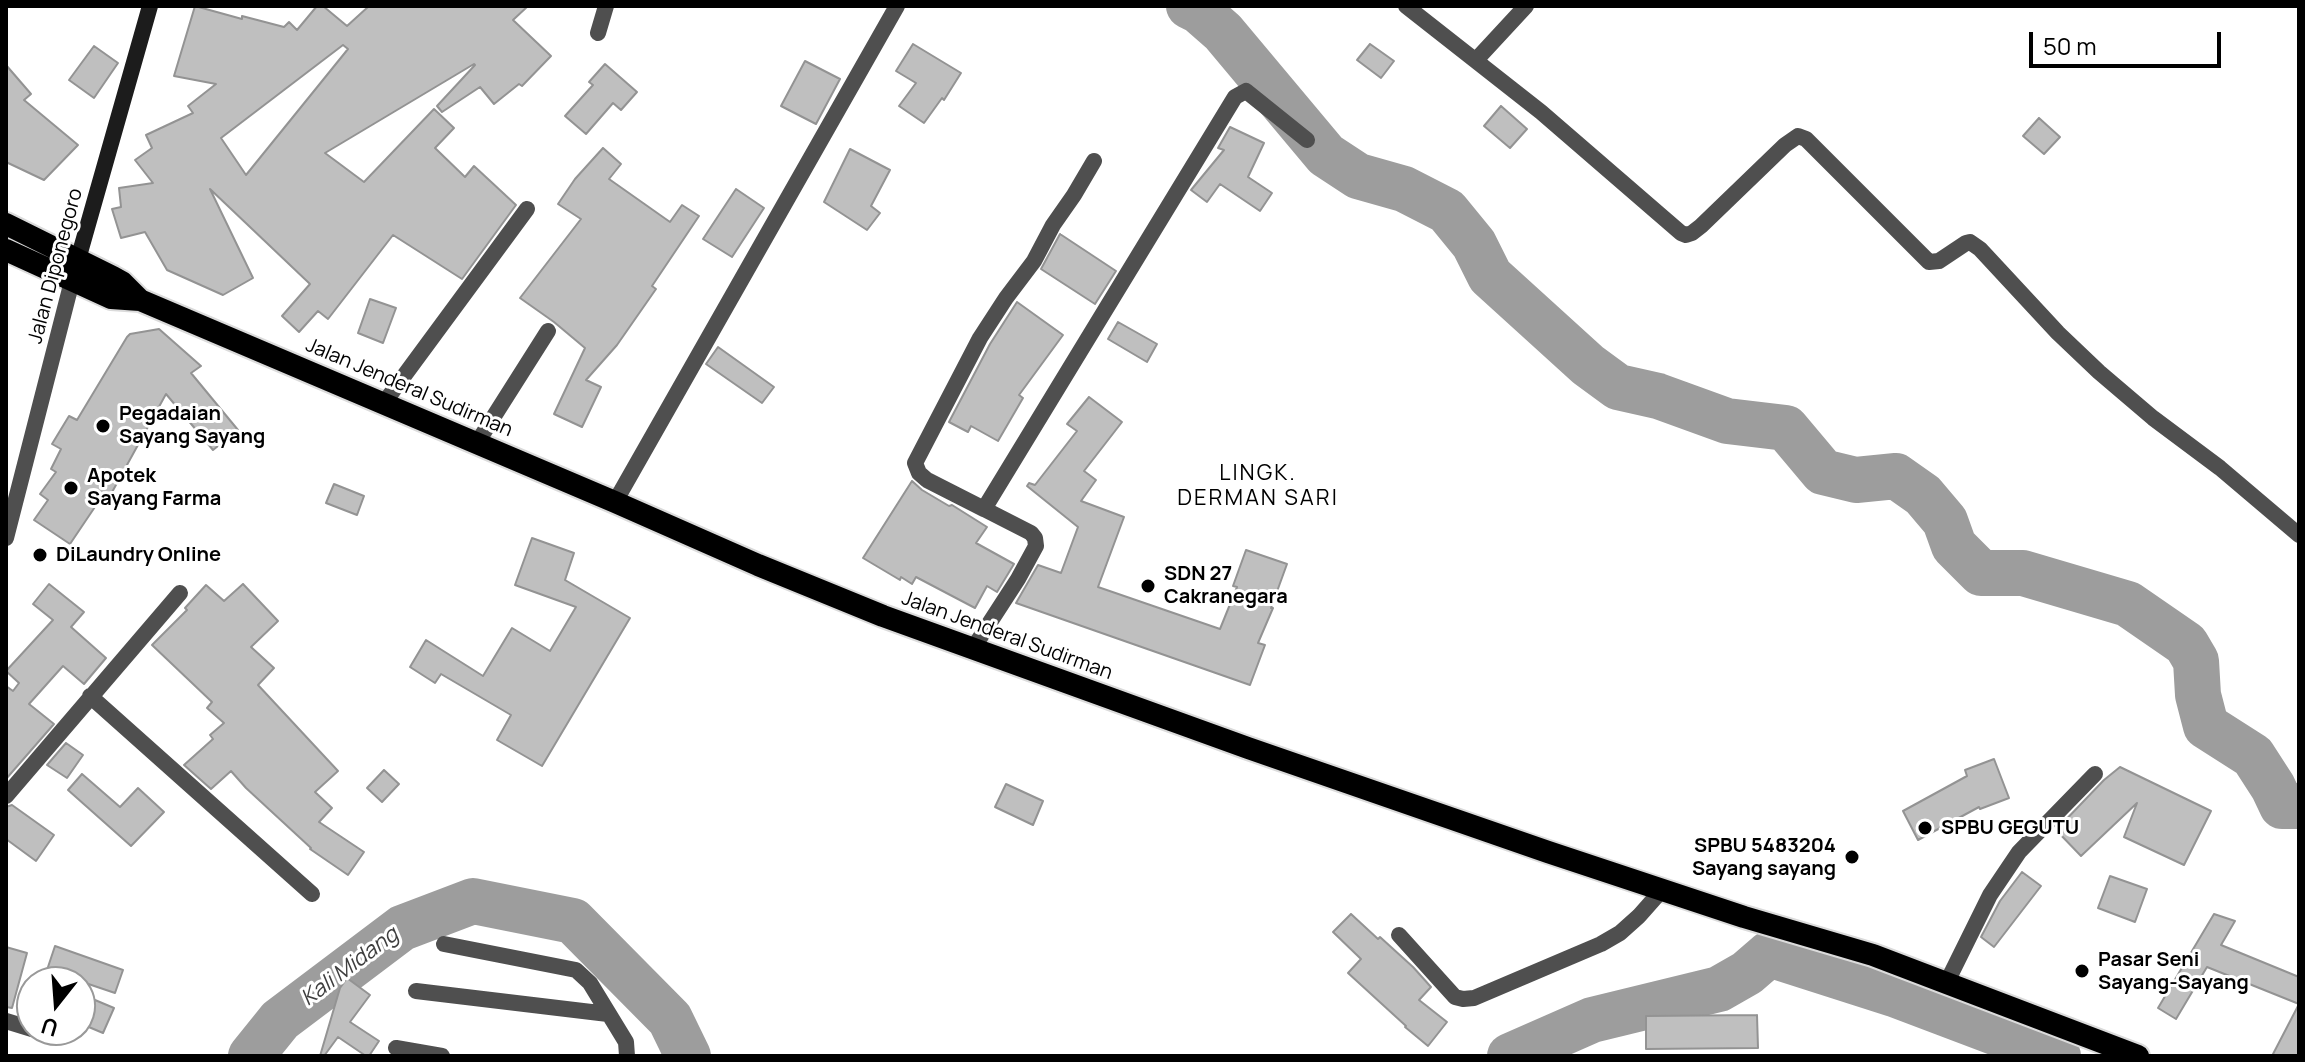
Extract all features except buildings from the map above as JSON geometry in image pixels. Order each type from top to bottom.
[{"type":"highway","points":[[6,224],[122,282],[140,300]]},
{"type":"highway","name":"Jalan Jenderal Sudirman","points":[[6,250],[111,298],[140,300],[772,570],[972,650],[1662,890],[1873,955],[2138,1056]]},
{"type":"main road","name":"Jalan Diponegoro","points":[[72,281],[150,6]]},
{"type":"street","points":[[598,33],[606,6]]},
{"type":"street","points":[[615,502],[897,6]]},
{"type":"street","points":[[1406,6],[1541,112],[1686,235],[1701,226],[1785,145],[1798,136],[1806,139],[1929,262],[1939,261],[1966,243],[1970,242],[1980,249],[2099,372],[2299,535]]},
{"type":"street","points":[[1476,60],[1526,6]]},
{"type":"street","points":[[984,509],[1235,97],[1246,91],[1307,140]]},
{"type":"street","points":[[972,650],[1018,579],[1036,546],[1035,538],[1031,533],[927,480],[919,473],[915,463],[980,338],[1034,261],[1094,161]]},
{"type":"street","points":[[384,403],[527,209]]},
{"type":"street","name":"Jalan Diponegoro","points":[[6,538],[72,281]]},
{"type":"street","points":[[477,443],[548,331]]},
{"type":"street","points":[[6,796],[180,593]]},
{"type":"street","points":[[90,696],[312,894]]},
{"type":"street","points":[[1946,984],[1990,895],[2019,852],[2095,774]]},
{"type":"street","points":[[1399,935],[1455,997],[1474,998],[1601,944],[1620,933],[1662,890]]},
{"type":"street","points":[[444,944],[576,970],[590,983],[626,1042],[627,1056]]},
{"type":"street","points":[[416,991],[608,1014]]},
{"type":"street","points":[[396,1048],[442,1056]]},
{"type":"waterway","points":[[1189,6],[1223,32],[1326,155],[1358,176],[1404,189],[1447,211],[1474,244],[1490,276],[1588,365],[1618,387],[1658,396],[1727,421],[1786,428],[1823,472],[1856,480],[1896,476],[1923,495],[1945,521],[1954,546],[1981,573],[2023,573],[2128,604],[2186,644],[2196,661],[2198,695],[2206,726],[2253,756],[2282,806],[2299,806]]},
{"type":"waterway","name":"Kali Midang","points":[[251,1056],[280,1020],[402,928],[473,901],[573,921],[670,1019],[688,1056]]},
{"type":"waterway","points":[[1510,1056],[1592,1020],[1719,989],[1747,973],[1769,954],[1894,994],[2058,1056]]},
{"type":"place","name":"Pegadaian Sayang Sayang","points":[[103,426]]},
{"type":"place","name":"Apotek Sayang Farma","points":[[71,488]]},
{"type":"place","name":"DiLaundry Online","points":[[40,555]]},
{"type":"place","name":"SDN 27 Cakranegara","points":[[1148,586]]},
{"type":"place","name":"SPBU GEGUTU","points":[[1925,828]]},
{"type":"place","name":"SPBU 5483204 Sayang sayang","points":[[1852,857]]},
{"type":"place","name":"Pasar Seni Sayang-Sayang","points":[[2082,971]]},
{"type":"district","name":"LINGK. DERMAN SARI","points":[[1258,486]]}]
